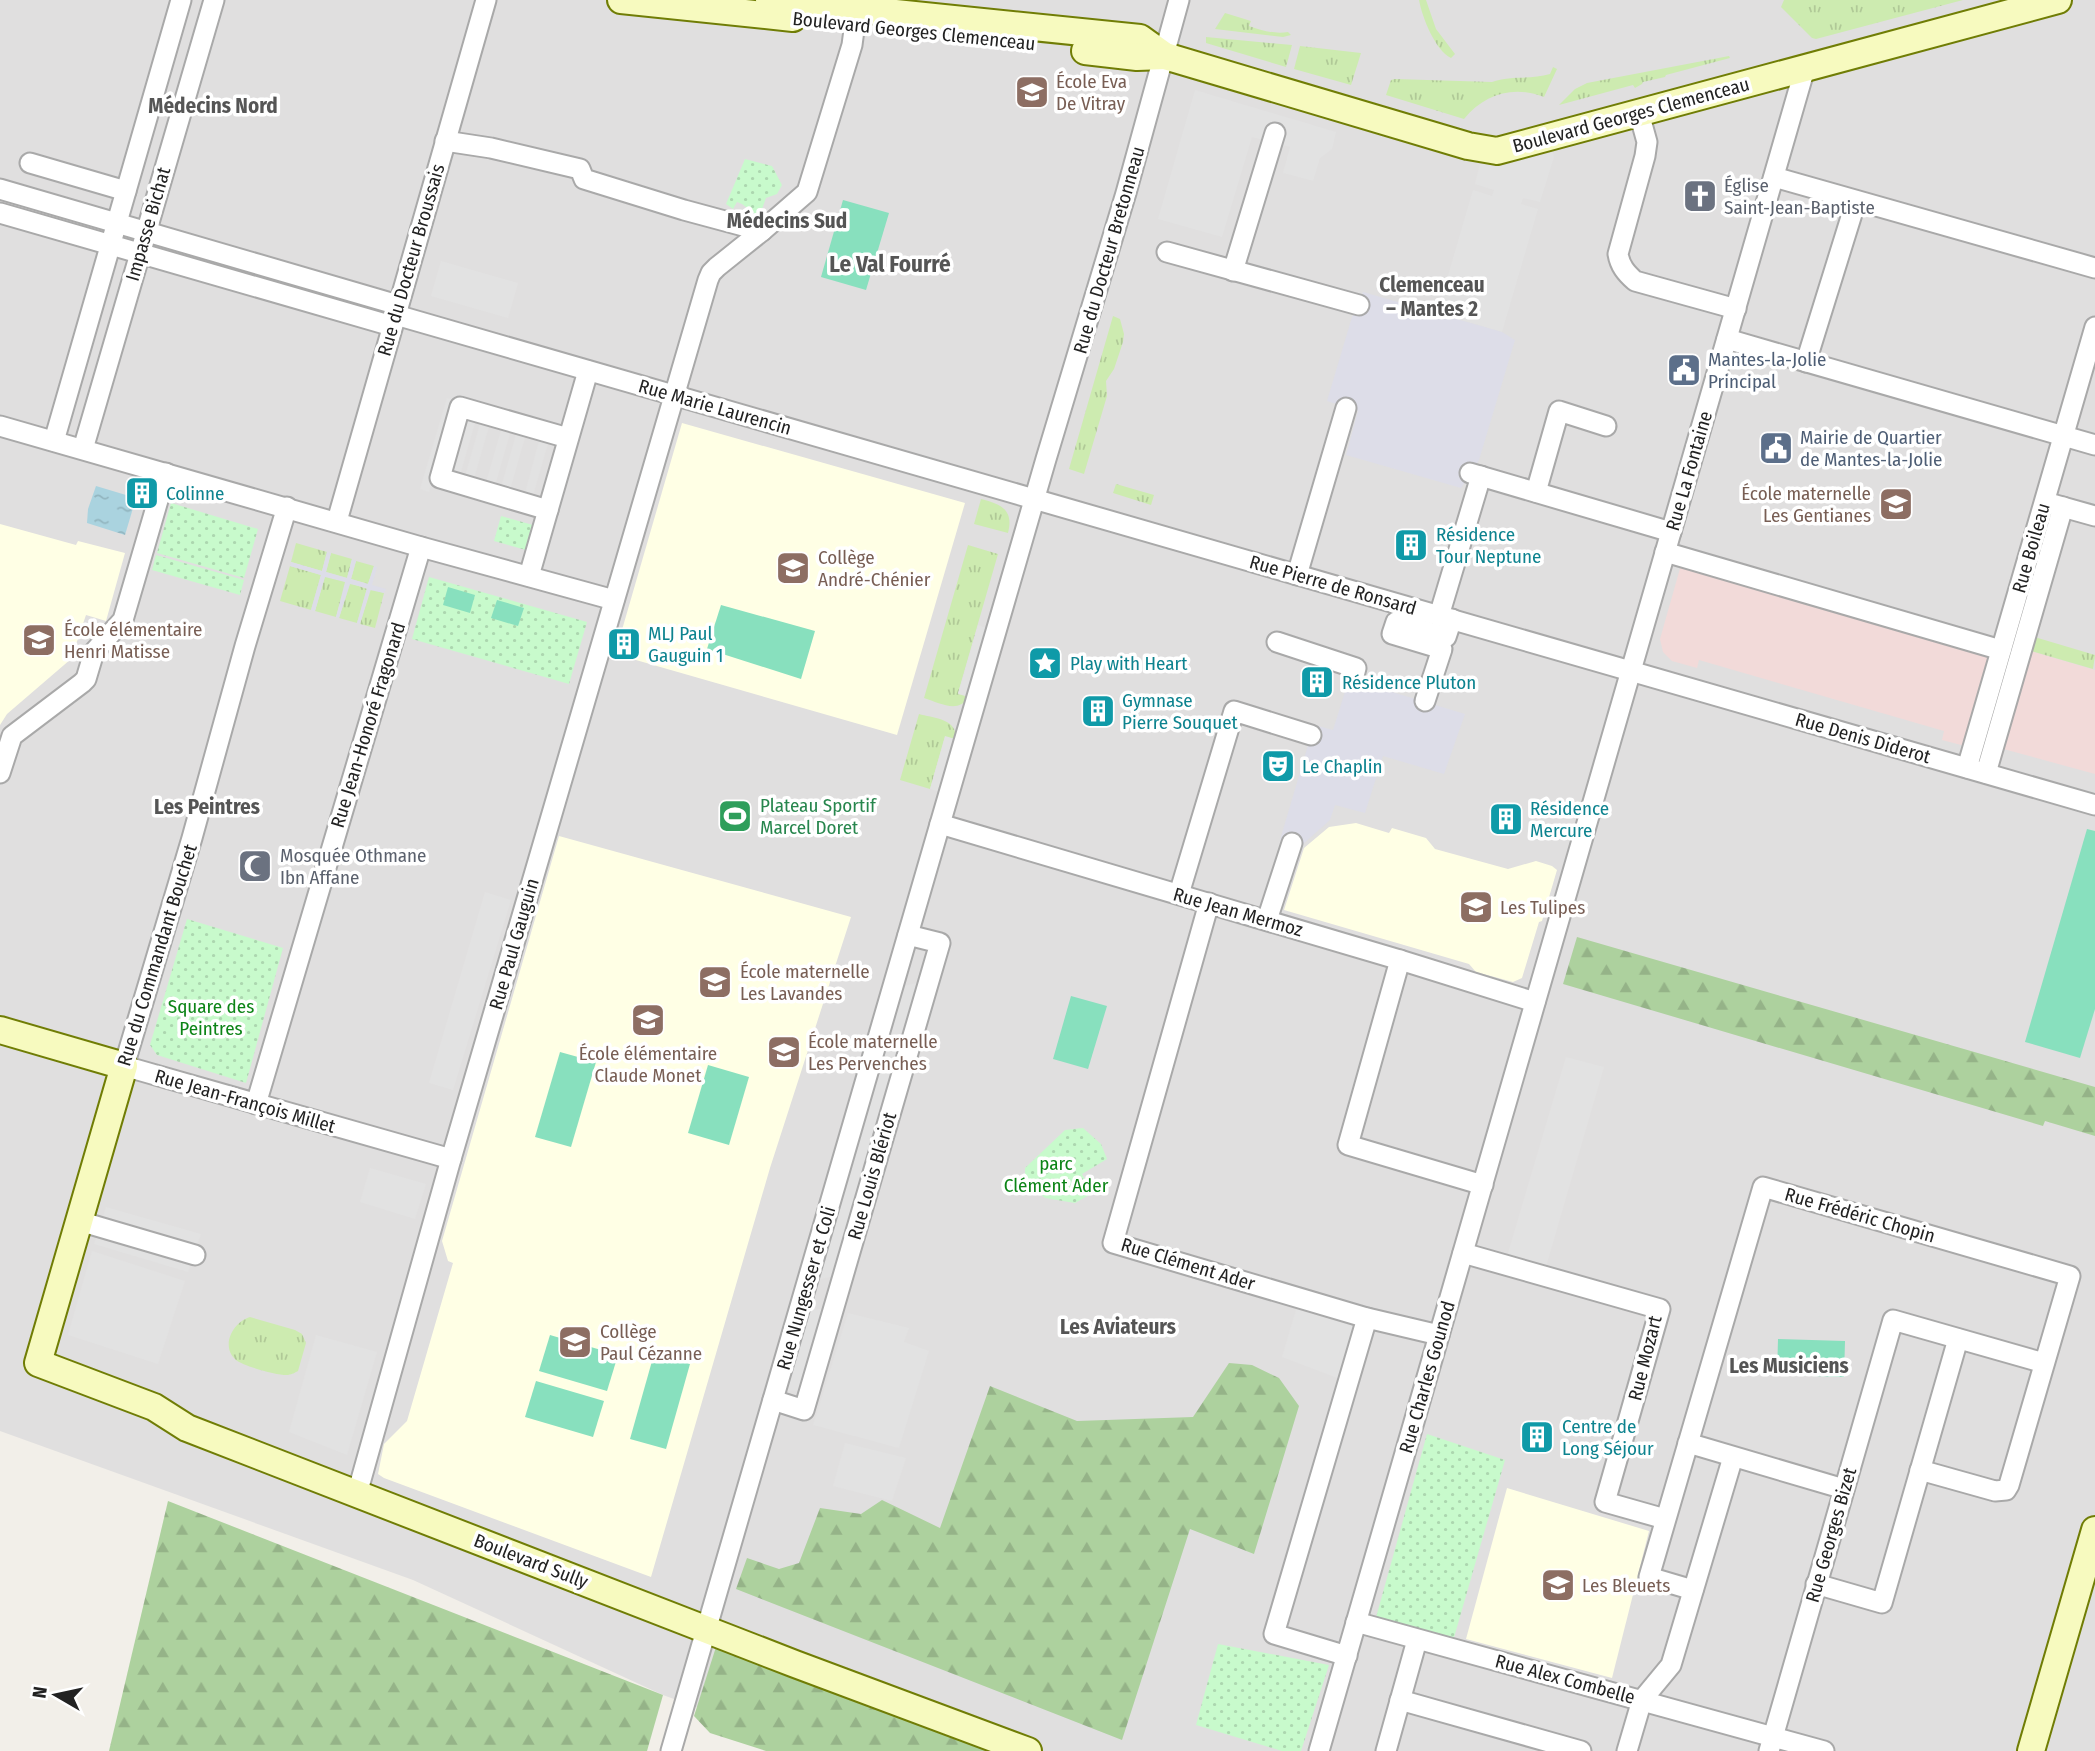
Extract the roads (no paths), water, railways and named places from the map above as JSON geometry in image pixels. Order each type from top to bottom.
[{"type":"main road","name":"Boulevard Georges Clemenceau","points":[[621,0],[856,12]]},
{"type":"main road","name":"Boulevard Georges Clemenceau","points":[[769,0],[1137,57],[1165,56],[1491,151],[1517,147],[2058,0]]},
{"type":"main road","name":"Rue Jean-François Millet","points":[[0,1030],[124,1066]]},
{"type":"main road","name":"Rue du Commandant Bouchet","points":[[38,1363],[124,1066]]},
{"type":"main road","name":"Boulevard Sully","points":[[38,1363],[154,1407],[187,1428],[1028,1751]]},
{"type":"main road","points":[[2031,1751],[2095,1530]]},
{"type":"main road","points":[[2050,1751],[2095,1595]]},
{"type":"street","name":"Impasse Bichat","points":[[54,441],[181,0]]},
{"type":"street","name":"Impasse Bichat","points":[[83,449],[214,0]]},
{"type":"street","name":"Rue du Docteur Broussais","points":[[337,521],[486,0]]},
{"type":"street","name":"Rue du Docteur Bretonneau","points":[[940,824],[1126,194],[1180,0]]},
{"type":"street","name":"Rue Paul Gauguin","points":[[357,1494],[451,1159],[711,272],[807,192],[852,45],[856,12]]},
{"type":"street","name":"Rue La Fontaine","points":[[1535,1002],[1805,68]]},
{"type":"street","points":[[1639,113],[1647,142],[1618,254],[1625,273],[1635,281],[1736,309]]},
{"type":"street","points":[[1233,271],[1275,133]]},
{"type":"street","points":[[445,141],[491,148],[580,169],[584,179],[762,231]]},
{"type":"street","points":[[30,163],[126,191]]},
{"type":"street","points":[[1774,177],[2095,268]]},
{"type":"street","points":[[0,190],[146,232],[395,315]]},
{"type":"street","points":[[1806,362],[1856,201]]},
{"type":"street","points":[[0,213],[140,254],[395,315]]},
{"type":"street","points":[[1167,252],[1359,305]]},
{"type":"street","name":"Rue Marie Laurencin","points":[[395,315],[1035,499]]},
{"type":"street","name":"Rue Boileau","points":[[1977,771],[2001,650],[2054,504],[2064,436],[2095,327]]},
{"type":"street","points":[[1727,339],[2095,445]]},
{"type":"street","points":[[529,576],[588,371]]},
{"type":"street","points":[[548,510],[440,478],[443,466],[460,407],[568,439]]},
{"type":"street","points":[[1297,575],[1346,408]]},
{"type":"street","points":[[1536,492],[1559,411],[1606,426]]},
{"type":"street","points":[[0,426],[614,600]]},
{"type":"street","points":[[0,773],[12,736],[82,683],[99,645],[124,620],[166,473]]},
{"type":"street","points":[[1425,701],[1442,649],[1392,634],[1396,622],[1446,637],[1446,617],[1476,474],[1671,531]]},
{"type":"street","name":"Rue Pierre de Ronsard","points":[[1035,499],[1631,671]]},
{"type":"street","points":[[1977,771],[2054,504],[2095,516]]},
{"type":"street","name":"Rue du Commandant Bouchet","points":[[124,1066],[287,507]]},
{"type":"street","name":"Rue Jean-Honoré Fragonard","points":[[256,1104],[421,547]]},
{"type":"street","points":[[1665,552],[2001,650]]},
{"type":"street","points":[[1276,642],[1356,668],[1353,680]]},
{"type":"street","name":"Rue Denis Diderot","points":[[1631,671],[2095,805]]},
{"type":"street","points":[[1180,894],[1234,711],[1256,709],[1311,735]]},
{"type":"street","name":"Rue Jean Mermoz","points":[[940,824],[1535,1002]]},
{"type":"street","name":"Rue Nungesser et Coli","points":[[671,1751],[940,824]]},
{"type":"street","points":[[1267,920],[1292,844]]},
{"type":"street","name":"Rue Clément Ader","points":[[1209,903],[1113,1243],[1367,1318],[1439,1335]]},
{"type":"street","name":"Rue Louis Blériot","points":[[773,1400],[804,1410],[940,943],[908,934]]},
{"type":"street","points":[[1400,960],[1348,1145],[1483,1185]]},
{"type":"street","name":"Rue Charles Gounod","points":[[1319,1751],[1535,1002]]},
{"type":"street","name":"Rue Jean-François Millet","points":[[124,1066],[451,1159]]},
{"type":"street","name":"Rue Frédéric Chopin","points":[[1693,1590],[1648,1577],[1763,1187],[2070,1276],[2044,1363]]},
{"type":"street","points":[[79,1221],[195,1255]]},
{"type":"street","name":"Rue Mozart","points":[[1463,1252],[1660,1309],[1605,1502],[1665,1519]]},
{"type":"street","points":[[1347,1656],[1274,1634],[1367,1318]]},
{"type":"street","name":"Rue Georges Bizet","points":[[1771,1744],[1893,1320],[1958,1339]]},
{"type":"street","points":[[1816,1584],[1881,1603],[1958,1339],[2044,1363],[2006,1490],[1995,1491],[1920,1470]]},
{"type":"street","points":[[1688,1443],[1844,1489]]},
{"type":"street","points":[[1627,1751],[1642,1700],[1671,1665],[1733,1457]]},
{"type":"street","name":"Rue Alex Combelle","points":[[1356,1622],[1642,1700],[1771,1744],[1824,1751]]},
{"type":"street","points":[[1386,1751],[1417,1640]]},
{"type":"street","points":[[1400,1700],[1581,1751]]},
{"type":"water","points":[[96,486],[136,498],[125,535],[87,523],[88,509]]},
{"type":"place","name":"École Eva De Vitray","points":[[1032,92]]},
{"type":"place","name":"Église Saint-Jean-Baptiste","points":[[1700,196]]},
{"type":"place","name":"Mantes-la-Jolie Principal","points":[[1684,370]]},
{"type":"place","name":"Mairie de Quartier de Mantes-la-Jolie","points":[[1776,448]]},
{"type":"place","name":"Colinne","points":[[142,493]]},
{"type":"place","name":"École maternelle Les Gentianes","points":[[1896,504]]},
{"type":"place","name":"Résidence Tour Neptune","points":[[1411,545]]},
{"type":"place","name":"Collège André-Chénier","points":[[793,568]]},
{"type":"place","name":"École élémentaire Henri Matisse","points":[[39,640]]},
{"type":"place","name":"MLJ Paul Gauguin 1","points":[[624,644]]},
{"type":"place","name":"Play with Heart","points":[[1045,663]]},
{"type":"place","name":"Résidence Pluton","points":[[1317,682]]},
{"type":"place","name":"Gymnase Pierre Souquet","points":[[1098,711]]},
{"type":"place","name":"Le Chaplin","points":[[1278,766]]},
{"type":"place","name":"Plateau Sportif Marcel Doret","points":[[735,816]]},
{"type":"place","name":"Résidence Mercure","points":[[1506,819]]},
{"type":"place","name":"Mosquée Othmane Ibn Affane","points":[[255,866]]},
{"type":"place","name":"Les Tulipes","points":[[1476,907]]},
{"type":"place","name":"École maternelle Les Lavandes","points":[[715,982]]},
{"type":"place","name":"École élémentaire Claude Monet","points":[[648,1020]]},
{"type":"place","name":"École maternelle Les Pervenches","points":[[784,1052]]},
{"type":"place","name":"Collège Paul Cézanne","points":[[575,1342]]},
{"type":"place","name":"Centre de Long Séjour","points":[[1537,1437]]},
{"type":"place","name":"Les Bleuets","points":[[1558,1585]]},
{"type":"district","name":"Médecins Nord","points":[[213,106]]},
{"type":"district","name":"Médecins Sud","points":[[787,221]]},
{"type":"district","name":"Le Val Fourré","points":[[890,264]]},
{"type":"district","name":"Clemenceau – Mantes 2","points":[[1432,297]]},
{"type":"district","name":"Les Peintres","points":[[207,807]]},
{"type":"district","name":"Les Aviateurs","points":[[1118,1327]]},
{"type":"district","name":"Les Musiciens","points":[[1789,1366]]},
{"type":"park label","name":"Square des Peintres","points":[[211,1017]]},
{"type":"park label","name":"parc Clément Ader","points":[[1056,1174]]}]
